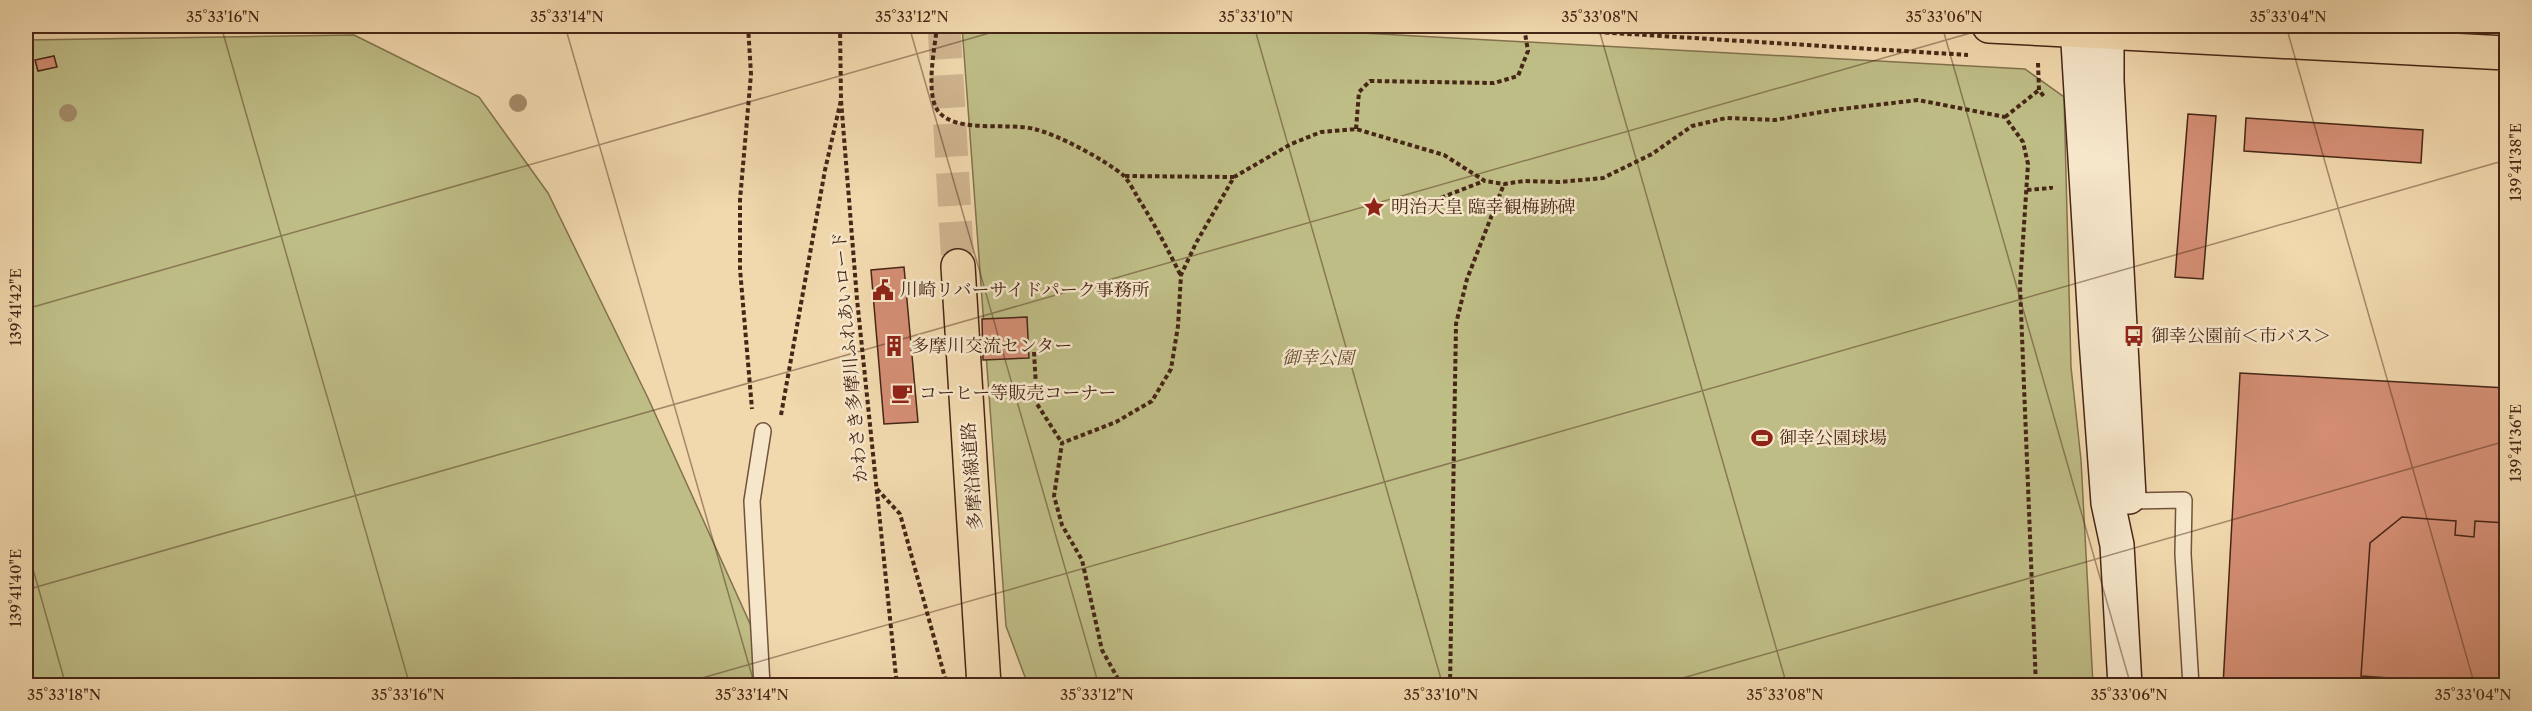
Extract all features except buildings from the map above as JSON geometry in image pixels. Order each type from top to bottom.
[{"type":"main road","points":[[1983,40],[2092,29],[2506,53]]},
{"type":"main road","name":"多摩沿線道路","points":[[958,266],[984,686]]},
{"type":"street","points":[[2092,29],[2107,81],[2130,501],[2117,544]]},
{"type":"street","points":[[2092,29],[2108,503],[2117,544],[2125,686]]},
{"type":"lane","points":[[762,686],[752,501],[763,430]]},
{"type":"lane","points":[[2130,501],[2184,500],[2182,554],[2191,686]]},
{"type":"path","points":[[748,26],[752,74],[740,200],[740,268],[753,417],[756,426],[763,430],[773,428],[780,420],[818,204],[841,100]]},
{"type":"path","name":"かわさき多摩川ふれあいロード","points":[[840,26],[841,100],[857,299],[897,686]]},
{"type":"path","points":[[937,26],[931,86],[933,101],[944,117],[959,125],[1009,124],[1035,129],[1060,138],[1124,176],[1154,222],[1181,275]]},
{"type":"path","points":[[1500,26],[1983,40]]},
{"type":"path","points":[[1356,129],[1359,92],[1370,81],[1494,83],[1518,76],[1528,51],[1524,27]]},
{"type":"path","points":[[2037,59],[2039,90],[2048,103]]},
{"type":"path","points":[[2005,117],[2039,90]]},
{"type":"path","points":[[1062,444],[1116,422],[1152,401],[1171,369],[1178,326],[1181,275],[1196,243],[1234,177],[1291,144],[1321,132],[1356,129],[1444,155],[1485,181],[1504,184],[1603,178],[1652,154],[1692,126],[1726,118],[1775,120],[1833,110],[1918,100],[2005,117],[2023,142],[2028,164],[2020,286],[2036,686]]},
{"type":"path","points":[[1124,176],[1234,177]]},
{"type":"path","points":[[2027,190],[2051,188],[2050,178]]},
{"type":"path","points":[[1420,206],[1485,181]]},
{"type":"path","points":[[1450,686],[1456,324],[1467,279],[1504,184]]},
{"type":"path","points":[[1034,352],[1037,404],[1062,444],[1054,496],[1062,525],[1082,560],[1102,650],[1122,686]]},
{"type":"path","points":[[876,489],[900,514],[947,686]]},
{"type":"green space","name":"御幸公園","points":[[962,26],[1233,26],[2025,69],[2064,97],[2071,367],[2081,460],[2093,685],[1028,685],[1006,626]]},
{"type":"green space","points":[[354,35],[479,97],[548,193],[648,398],[766,659],[768,685],[26,685],[26,40]]},
{"type":"tunnel","points":[[944,26],[958,266]]},
{"type":"place","name":"明治天皇 臨幸観梅跡碑","points":[[1374,207]]},
{"type":"place","name":"川崎リバーサイドパーク事務所","points":[[883,290]]},
{"type":"place","name":"御幸公園前＜市バス＞","points":[[2134,336]]},
{"type":"place","name":"多摩川交流センター","points":[[894,346]]},
{"type":"place","name":"コーヒー等販売コーナー","points":[[902,393]]},
{"type":"place","name":"御幸公園球場","points":[[1762,438]]}]
